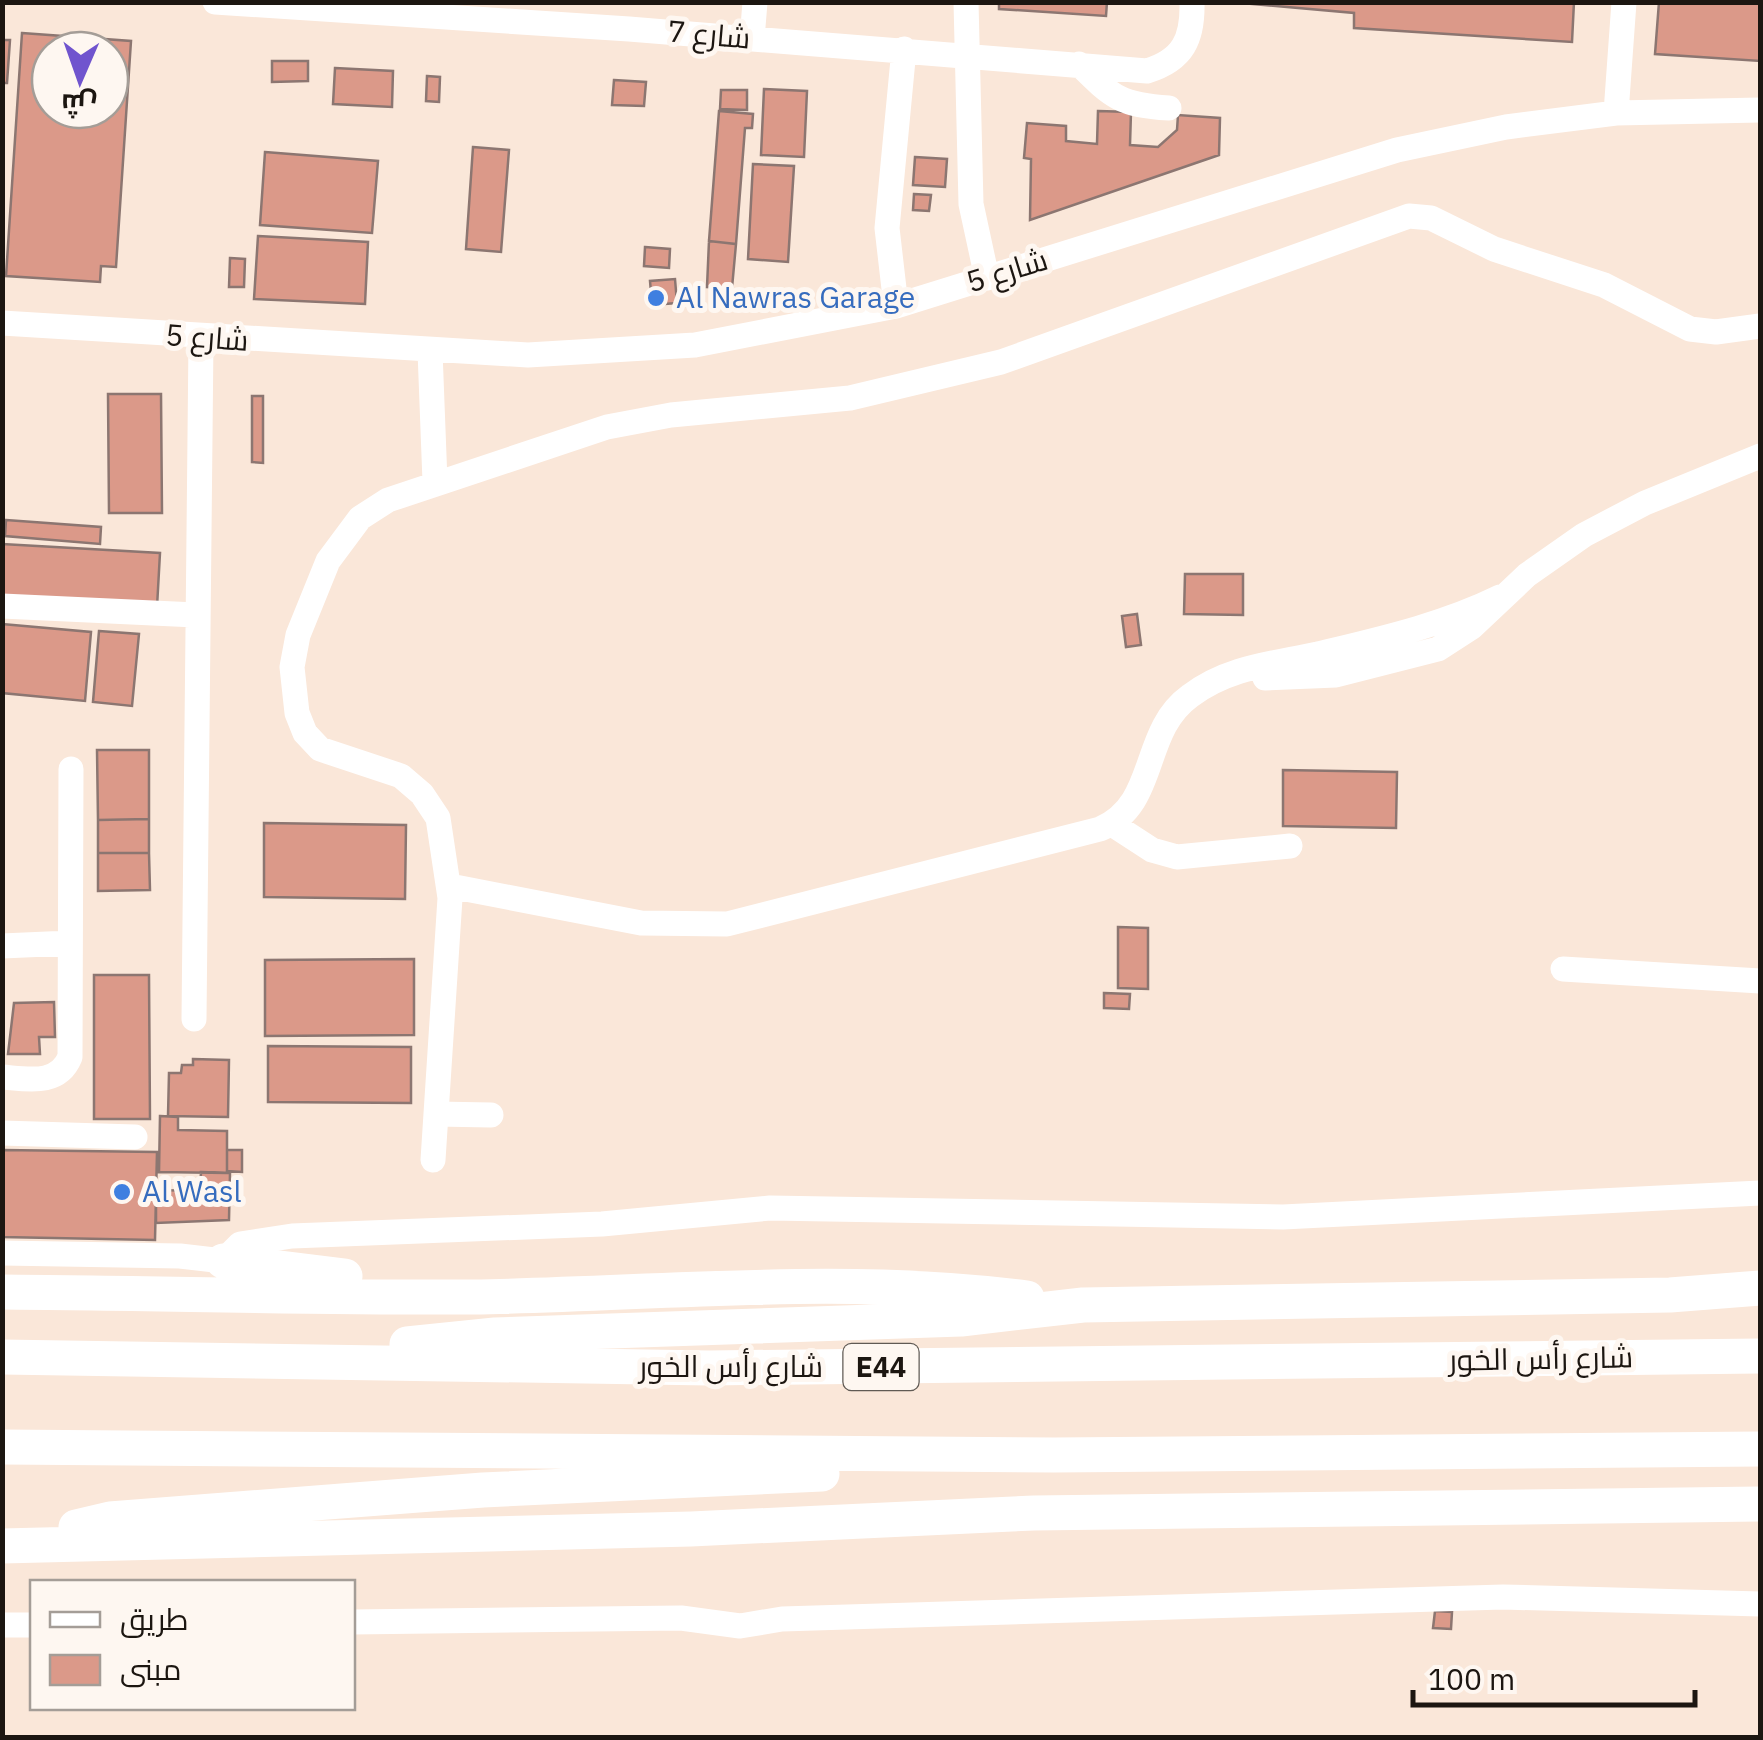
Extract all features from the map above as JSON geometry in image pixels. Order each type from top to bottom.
[{"type":"highway","points":[[223,1261],[360,1278],[502,1281],[570,1293]]},
{"type":"highway","points":[[2,1292],[455,1296],[795,1283],[962,1289],[1082,1305]]},
{"type":"highway","points":[[257,1360],[494,1335],[961,1319],[1082,1305],[1760,1292]]},
{"type":"highway","name":"شارع رأس الخور","points":[[2,1357],[708,1368],[1760,1356]]},
{"type":"highway","points":[[2,1447],[1054,1456],[1760,1449]]},
{"type":"highway","points":[[2,1546],[110,1519],[483,1490],[746,1480],[1054,1456]]},
{"type":"highway","points":[[2,1546],[692,1529],[1034,1513],[1760,1504]]},
{"type":"street","name":"شارع 7","points":[[216,2],[322,6],[1090,65],[1152,54],[1169,41],[1188,2]]},
{"type":"street","points":[[629,2],[629,29]]},
{"type":"street","points":[[752,39],[755,2]]},
{"type":"street","points":[[966,2],[971,204],[988,278]]},
{"type":"street","points":[[1616,113],[1624,2]]},
{"type":"street","points":[[896,306],[887,228],[904,49]]},
{"type":"street","points":[[1090,65],[1112,97],[1130,106],[1169,108]]},
{"type":"street","name":"شارع 5","points":[[2,323],[201,339],[430,350],[612,354],[695,345],[896,306],[1397,150],[1506,127],[1616,113],[1760,110]]},
{"type":"street","points":[[433,1160],[450,886],[443,836],[431,806],[401,776],[372,764],[331,756],[311,741],[297,713],[292,667],[303,620],[328,561],[348,530],[388,500],[639,420],[850,398],[1000,362],[1409,216],[1431,218],[1494,249],[1604,285],[1690,330],[1716,332],[1760,326]]},
{"type":"street","points":[[194,1019],[201,339]]},
{"type":"street","points":[[430,350],[435,482]]},
{"type":"street","points":[[450,886],[641,923],[728,924],[1112,824],[1138,798],[1152,747],[1165,721],[1185,699],[1229,672],[1437,623],[1500,596],[1555,554],[1614,518],[1760,456]]},
{"type":"street","points":[[2,606],[196,615]]},
{"type":"street","points":[[2,1077],[48,1078],[66,1067],[71,1047],[71,769]]},
{"type":"street","points":[[1112,824],[1152,850],[1176,856],[1290,846]]},
{"type":"street","points":[[2,946],[70,943]]},
{"type":"street","points":[[1563,969],[1760,981]]},
{"type":"street","points":[[436,1114],[491,1114]]},
{"type":"street","points":[[2,1133],[135,1137]]},
{"type":"street","points":[[2,1254],[180,1256],[223,1261],[240,1244],[308,1234],[602,1224],[770,1208],[1283,1217],[1760,1193]]},
{"type":"street","points":[[355,1622],[680,1618],[740,1626],[782,1618],[1503,1596],[1760,1604]]},
{"type":"street","points":[[2,1625],[30,1625]]},
{"type":"building","points":[[999,2],[1107,2],[1106,16],[999,9]]},
{"type":"building","points":[[1230,2],[1574,2],[1572,42],[1354,28],[1354,13]]},
{"type":"building","points":[[1659,2],[1760,2],[1760,61],[1655,54]]},
{"type":"building","points":[[22,33],[30,34],[30,130],[125,130],[116,267],[101,266],[100,282],[6,276]]},
{"type":"building","points":[[2,40],[10,40],[7,83],[2,83]]},
{"type":"building","points":[[272,61],[308,61],[308,81],[272,82]]},
{"type":"building","points":[[335,68],[393,71],[392,107],[333,104]]},
{"type":"building","points":[[427,76],[440,77],[439,102],[426,101]]},
{"type":"building","points":[[614,80],[646,82],[644,106],[612,105]]},
{"type":"building","points":[[764,89],[807,91],[804,157],[761,155]]},
{"type":"building","points":[[721,90],[747,90],[747,110],[720,109]]},
{"type":"building","points":[[719,111],[753,114],[752,128],[745,128],[736,244],[709,241]]},
{"type":"building","points":[[1098,111],[1131,112],[1130,145],[1158,147],[1177,130],[1178,115],[1220,118],[1219,155],[1030,220],[1031,159],[1024,158],[1027,123],[1066,126],[1066,141],[1097,144]]},
{"type":"building","points":[[473,147],[509,150],[501,252],[466,249]]},
{"type":"building","points":[[265,152],[378,161],[372,233],[260,225]]},
{"type":"building","points":[[915,157],[947,159],[945,187],[913,185]]},
{"type":"building","points":[[753,164],[794,166],[788,262],[748,259]]},
{"type":"building","points":[[914,194],[931,195],[929,211],[913,210]]},
{"type":"building","points":[[258,236],[368,242],[365,304],[254,299]]},
{"type":"building","points":[[709,241],[736,244],[732,288],[707,287]]},
{"type":"building","points":[[645,247],[670,249],[669,268],[644,266]]},
{"type":"building","points":[[230,258],[245,259],[244,287],[229,287]]},
{"type":"building","points":[[675,279],[677,303],[652,305],[650,281]]},
{"type":"building","points":[[108,394],[161,394],[162,513],[109,513]]},
{"type":"building","points":[[252,396],[263,396],[263,463],[252,462]]},
{"type":"building","points":[[6,520],[101,527],[100,544],[5,536]]},
{"type":"building","points":[[2,544],[160,553],[157,607],[2,598]]},
{"type":"building","points":[[1185,574],[1243,574],[1243,615],[1184,614]]},
{"type":"building","points":[[1137,614],[1141,645],[1126,647],[1122,616]]},
{"type":"building","points":[[2,624],[91,632],[85,701],[2,693]]},
{"type":"building","points":[[99,631],[139,634],[132,706],[93,702]]},
{"type":"building","points":[[97,750],[149,750],[149,819],[98,820]]},
{"type":"building","points":[[1283,770],[1397,772],[1396,828],[1283,826]]},
{"type":"building","points":[[149,819],[149,853],[98,853],[98,820]]},
{"type":"building","points":[[264,823],[406,825],[405,899],[264,897]]},
{"type":"building","points":[[98,853],[149,853],[150,890],[98,891]]},
{"type":"building","points":[[1118,927],[1148,928],[1148,989],[1118,988]]},
{"type":"building","points":[[414,959],[414,1035],[265,1036],[265,960]]},
{"type":"building","points":[[94,975],[149,975],[150,1119],[94,1119]]},
{"type":"building","points":[[1104,993],[1130,994],[1129,1009],[1104,1008]]},
{"type":"building","points":[[54,1002],[55,1037],[39,1037],[40,1054],[8,1054],[14,1003]]},
{"type":"building","points":[[268,1046],[411,1047],[411,1103],[268,1102]]},
{"type":"building","points":[[193,1059],[229,1060],[228,1117],[168,1116],[169,1073],[181,1073],[182,1065],[193,1065]]},
{"type":"building","points":[[160,1116],[178,1117],[178,1130],[227,1131],[227,1173],[159,1172]]},
{"type":"building","points":[[2,1150],[157,1152],[155,1240],[2,1237]]},
{"type":"building","points":[[227,1150],[242,1150],[242,1172],[227,1171]]},
{"type":"building","points":[[201,1172],[230,1173],[229,1220],[156,1223],[156,1190],[200,1191]]},
{"type":"building","points":[[1435,1611],[1452,1612],[1451,1629],[1433,1628]]},
{"type":"place","name":"Al Nawras Garage","points":[[656,298]]},
{"type":"place","name":"Al Wasl","points":[[122,1192]]}]
